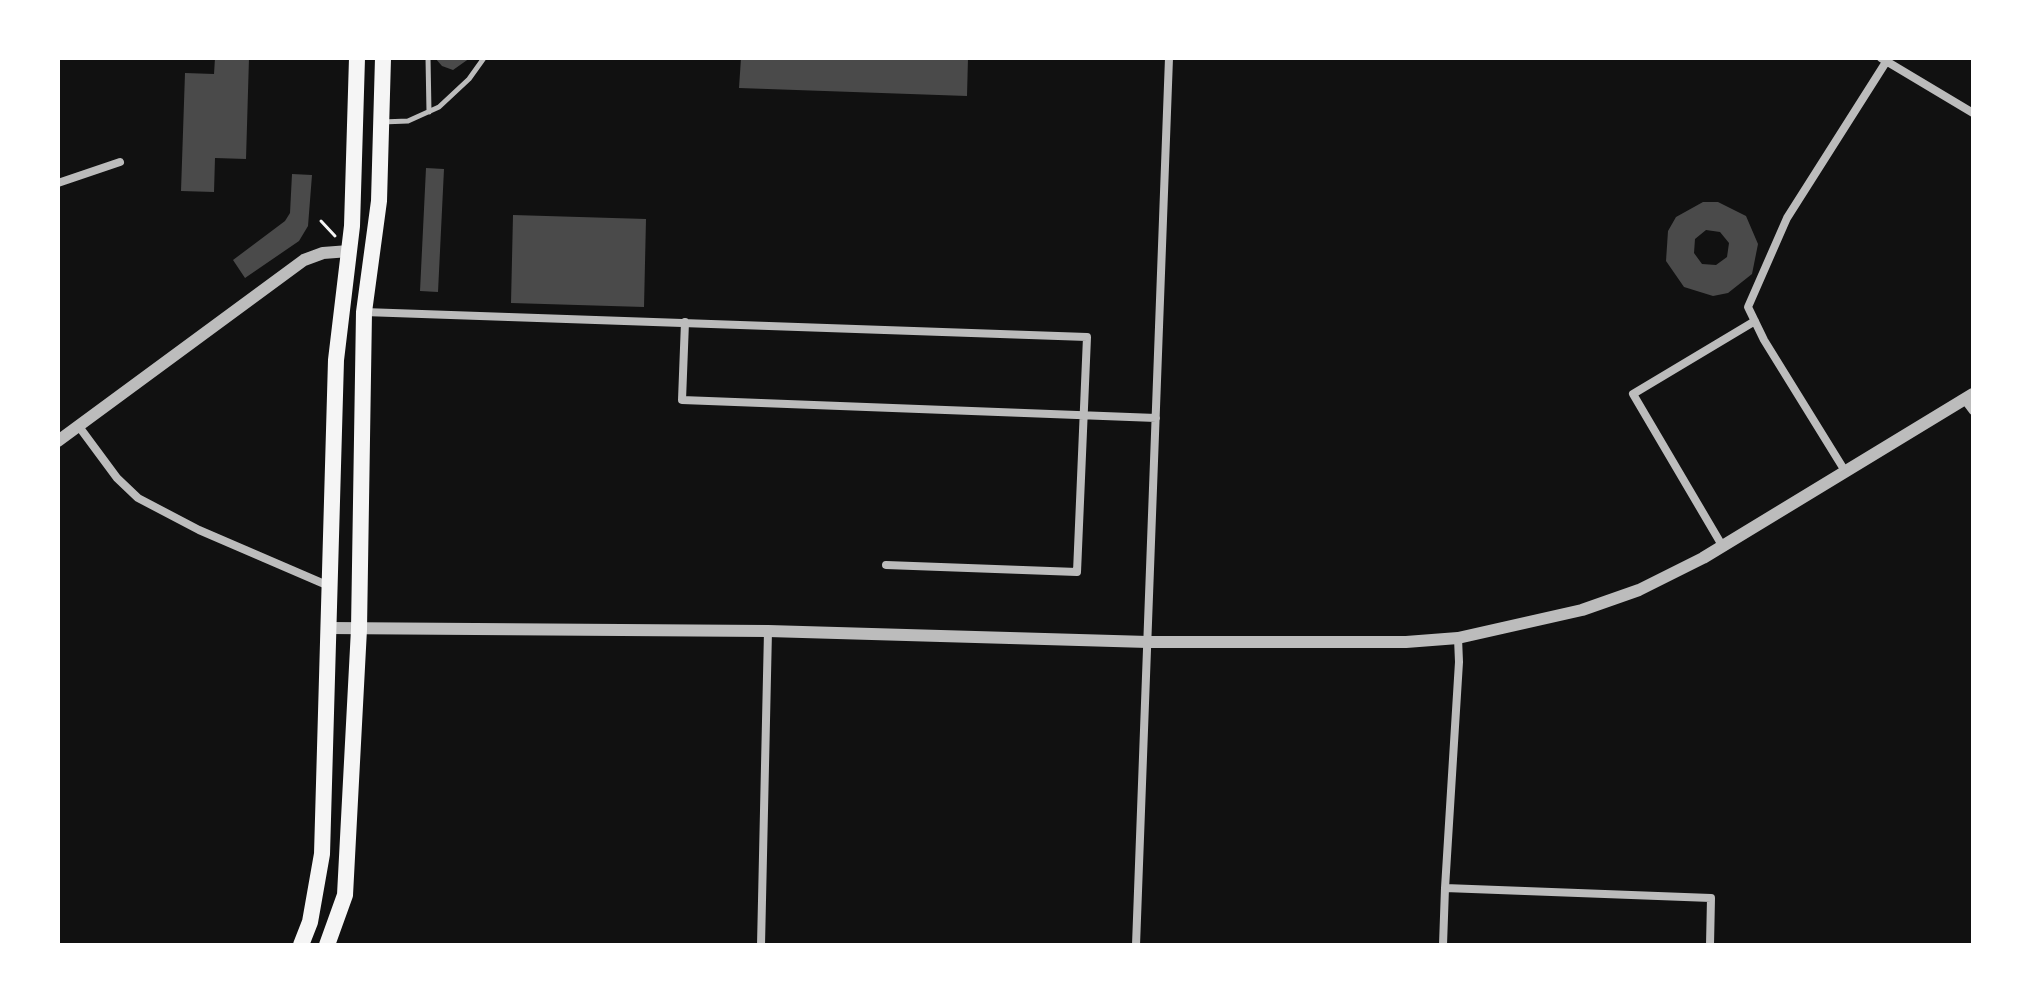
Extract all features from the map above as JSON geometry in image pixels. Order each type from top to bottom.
[{"type":"main road","points":[[301,945],[310,922],[322,854],[336,360],[349,251],[357,58]]},
{"type":"main road","points":[[327,945],[345,895],[359,629],[364,312],[379,201],[383,58]]},
{"type":"street","points":[[1136,945],[1169,58]]},
{"type":"street","points":[[1845,471],[1748,307],[1787,218],[1884,60],[1973,113]]},
{"type":"street","points":[[58,183],[120,162]]},
{"type":"street","points":[[58,441],[80,428],[304,260],[323,253],[349,251]]},
{"type":"street","points":[[364,312],[1087,337],[1077,572],[886,565]]},
{"type":"street","points":[[1723,547],[1633,394],[1755,321]]},
{"type":"street","points":[[685,322],[682,400],[1156,418]]},
{"type":"street","points":[[328,628],[768,631],[1148,642],[1393,643],[1458,638],[1582,610],[1639,590],[1723,547],[1969,396],[1973,411]]},
{"type":"street","points":[[80,428],[117,478],[138,498],[199,530],[329,586]]},
{"type":"street","points":[[761,945],[768,631]]},
{"type":"street","points":[[1443,945],[1458,638]]},
{"type":"street","points":[[1445,888],[1711,898],[1710,945]]},
{"type":"lane","points":[[428,58],[429,112]]},
{"type":"lane","points":[[381,122],[408,121],[429,112],[453,96],[484,58]]},
{"type":"building","points":[[215,58],[249,58],[246,159],[215,158],[214,192],[181,191],[185,73],[214,74]]},
{"type":"building","points":[[435,58],[470,58],[453,70],[442,66]]},
{"type":"building","points":[[741,58],[968,58],[967,96],[739,88]]},
{"type":"building","points":[[426,168],[444,169],[438,292],[420,291]]},
{"type":"building","points":[[292,174],[312,175],[308,226],[299,241],[245,278],[233,260],[285,221],[290,213]]},
{"type":"building","points":[[1703,202],[1718,202],[1746,216],[1758,244],[1752,274],[1728,293],[1713,296],[1684,287],[1666,261],[1668,231],[1676,217]],"holes":[[[1706,230],[1720,232],[1729,243],[1727,257],[1716,265],[1702,264],[1694,253],[1695,239]]]},
{"type":"building","points":[[513,215],[646,219],[644,307],[511,303]]}]
